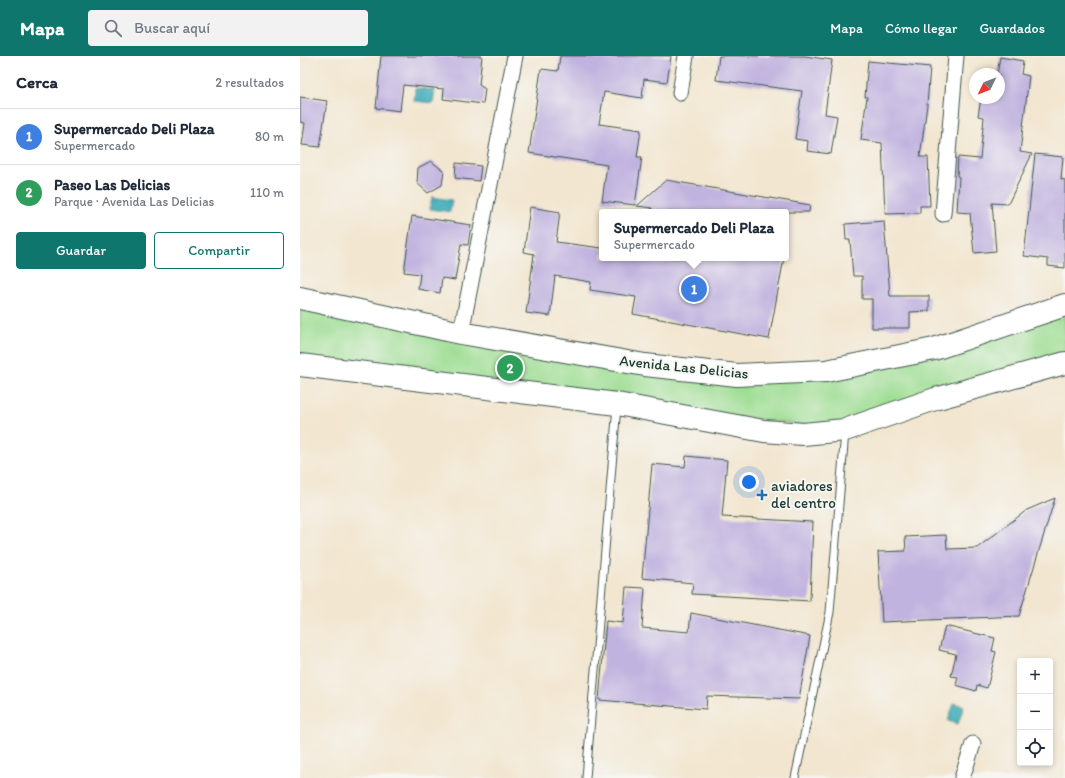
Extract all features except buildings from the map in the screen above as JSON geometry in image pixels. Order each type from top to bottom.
[{"type":"main road","name":"Avenida Las Delicias","points":[[300,298],[461,333],[645,365],[738,375],[826,371],[934,350],[1065,305]]},
{"type":"main road","points":[[300,365],[617,404],[764,431],[803,434],[845,430],[936,399],[1065,364]]},
{"type":"street","points":[[461,333],[515,56]]},
{"type":"street","points":[[680,93],[686,56]]},
{"type":"street","points":[[943,214],[956,56]]},
{"type":"street","points":[[962,778],[973,744]]},
{"type":"lane","points":[[586,778],[617,404]]},
{"type":"lane","points":[[795,778],[830,612],[845,430]]},
{"type":"green space","points":[[300,298],[735,374],[826,371],[1065,305],[1065,364],[845,430],[300,365]]},
{"type":"water","points":[[415,88],[435,90],[433,103],[414,101]]},
{"type":"water","points":[[432,197],[452,200],[450,212],[430,209]]},
{"type":"water","points":[[954,703],[964,706],[958,724],[948,721]]},
{"type":"place","name":"Supermercado Deli Plaza","points":[[694,289]]},
{"type":"place","name":"Paseo Las Delicias","points":[[510,368]]},
{"type":"place","name":"aviadores del centro","points":[[762,495]]}]
